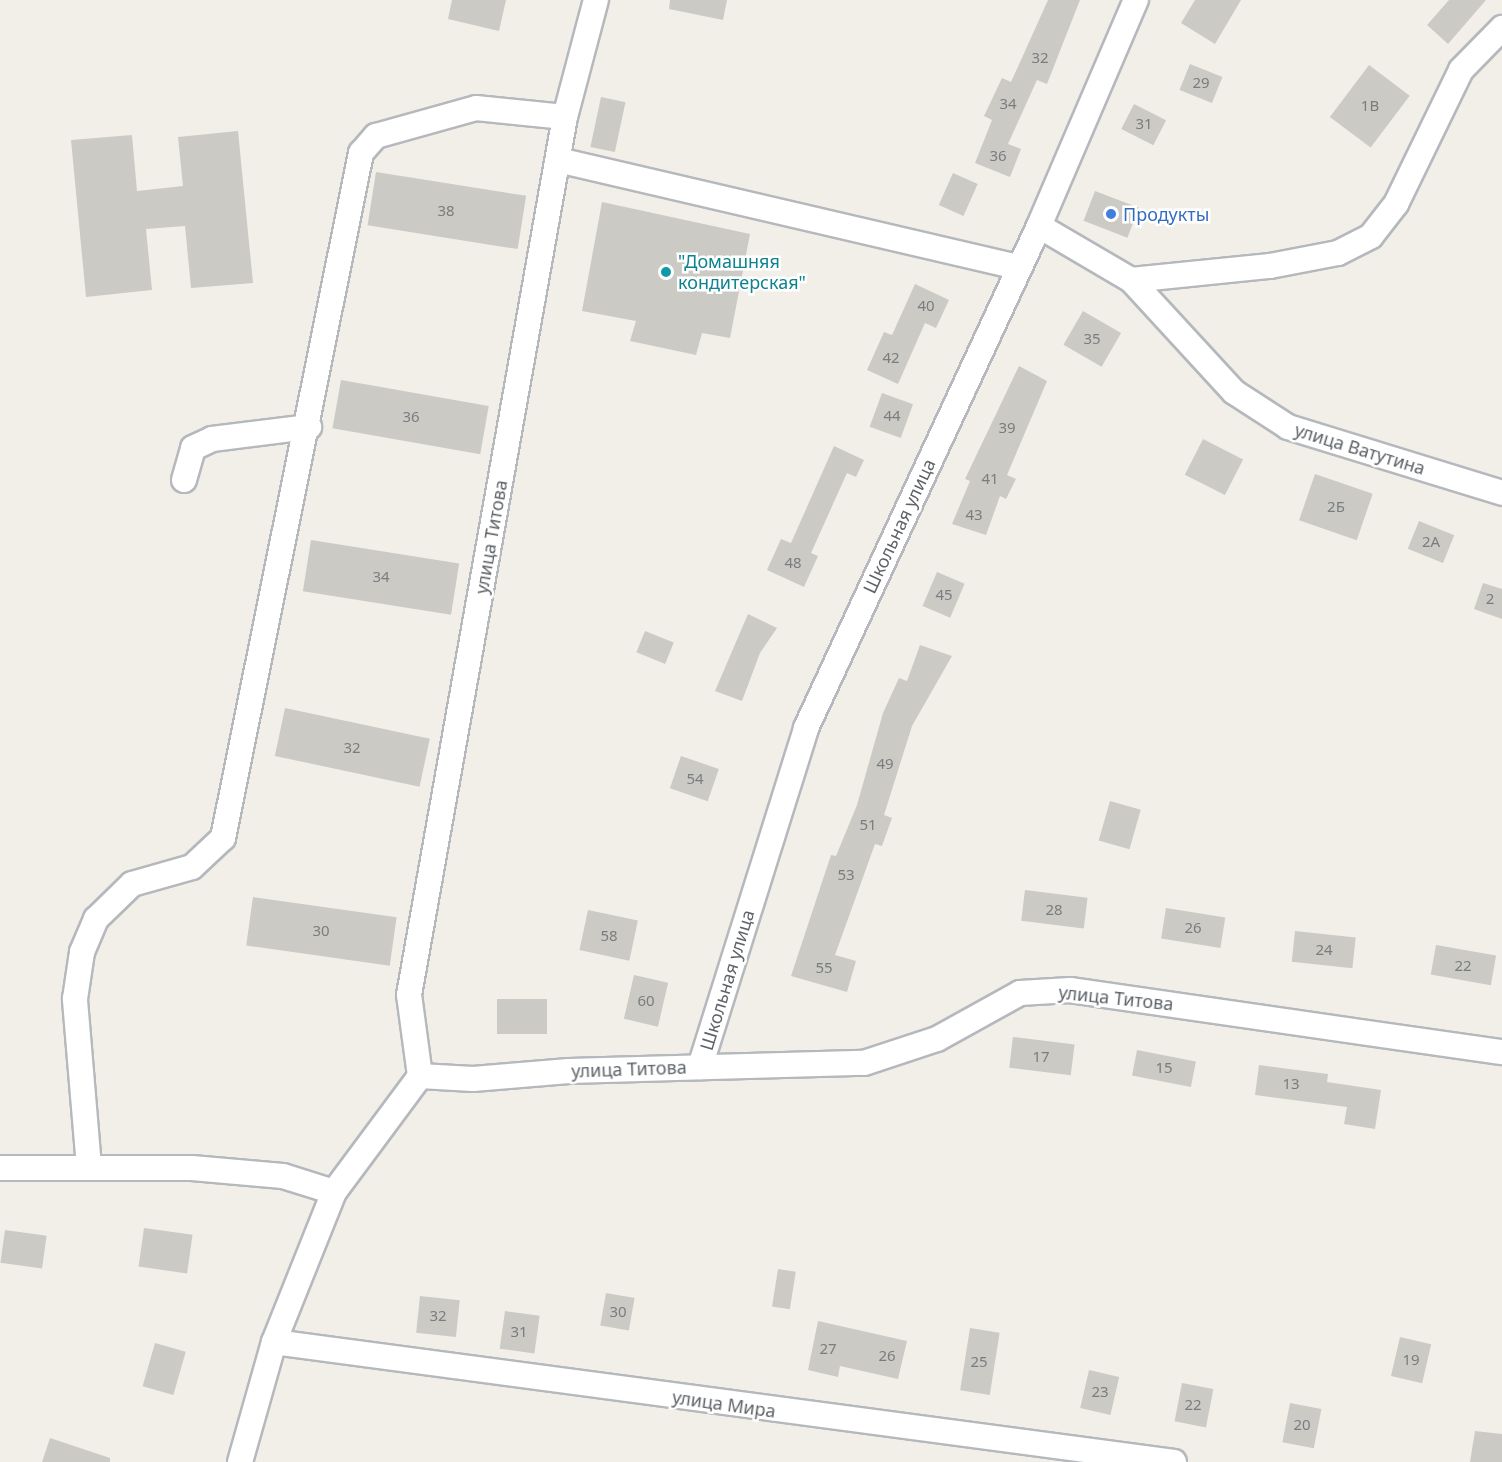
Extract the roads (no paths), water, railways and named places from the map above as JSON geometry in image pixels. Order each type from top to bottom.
[{"type":"street","name":"улица Титова","points":[[596,0],[565,117],[409,996],[420,1076],[473,1079],[700,1067],[864,1063],[937,1039],[1020,993],[1070,990],[1502,1052]]},
{"type":"street","name":"Школьная улица","points":[[700,1067],[806,728],[1039,226],[1136,0]]},
{"type":"street","points":[[1131,280],[1270,267],[1338,253],[1371,236],[1396,204],[1461,70],[1502,28]]},
{"type":"street","points":[[89,1167],[75,999],[82,952],[96,920],[132,884],[192,867],[223,838],[309,427],[361,153],[376,136],[476,108],[565,117]]},
{"type":"street","points":[[558,160],[1018,267]]},
{"type":"street","name":"улица Ватутина","points":[[1039,226],[1131,280],[1234,392],[1288,427],[1502,493]]},
{"type":"street","points":[[184,480],[193,448],[212,439],[309,427]]},
{"type":"street","points":[[240,1462],[274,1342],[334,1192],[420,1076]]},
{"type":"street","points":[[0,1168],[89,1167],[282,1176],[334,1192]]},
{"type":"street","name":"улица Мира","points":[[274,1342],[1174,1462]]},
{"type":"place","name":"Продукты","points":[[1111,214]]},
{"type":"place","name":"\"Домашняя кондитерская\"","points":[[666,272]]}]
